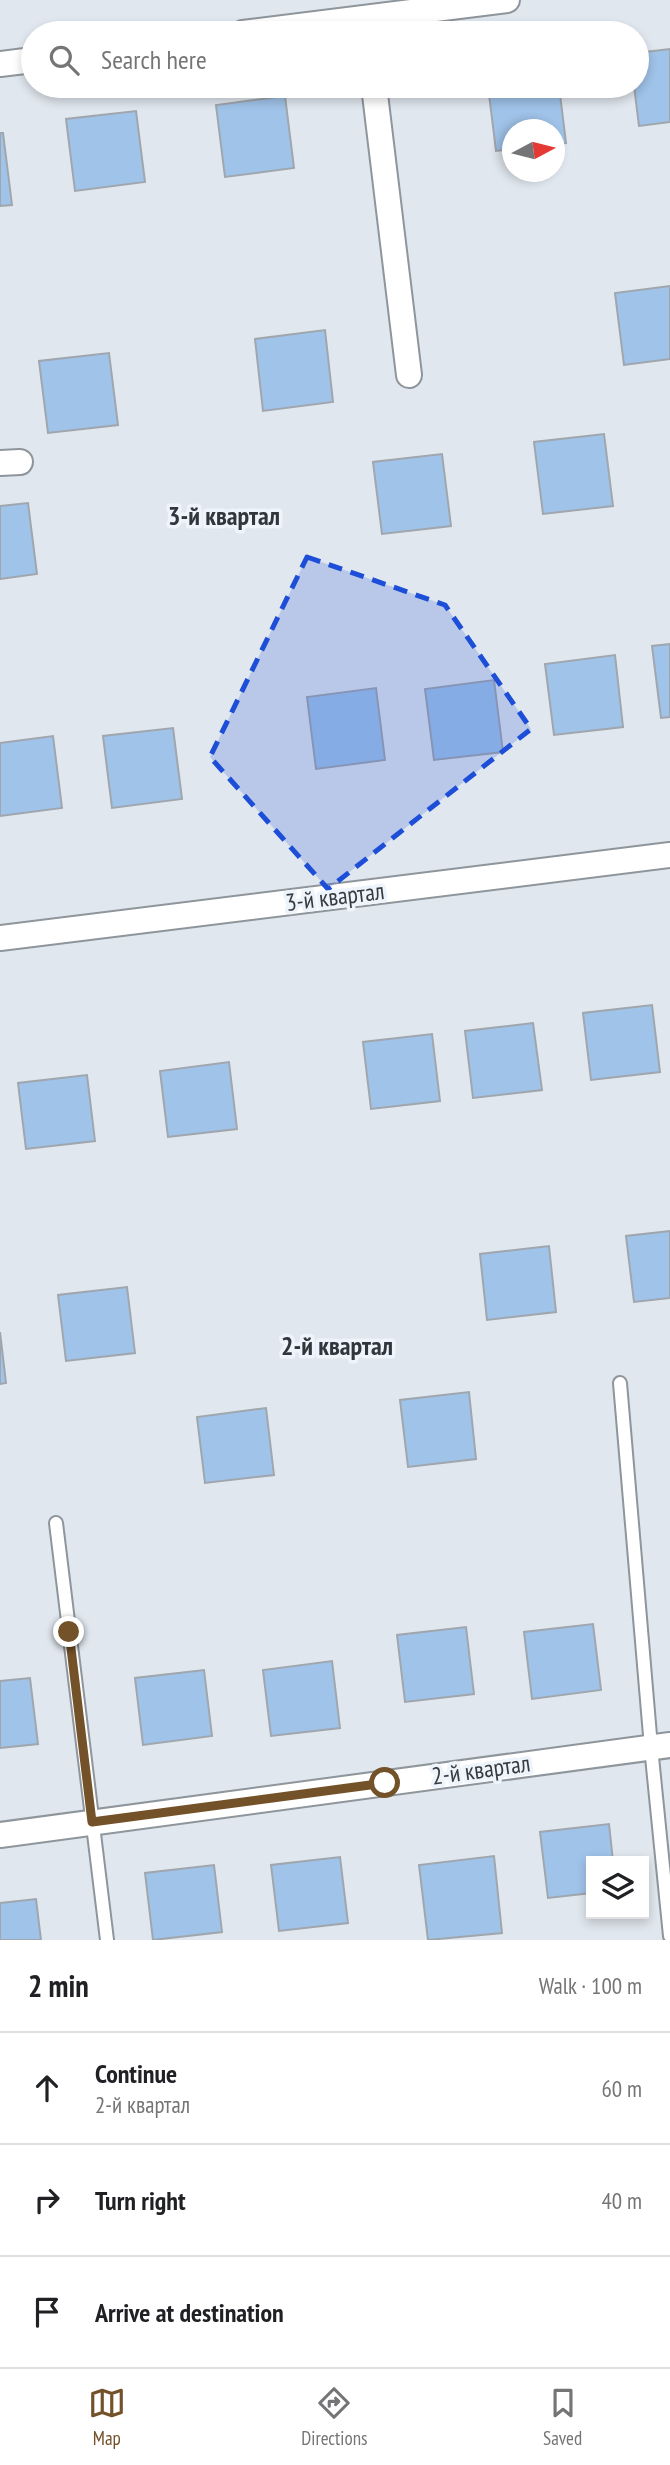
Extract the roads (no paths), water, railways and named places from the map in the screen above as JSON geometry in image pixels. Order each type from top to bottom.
[{"type":"street","points":[[381,21],[427,5],[507,0]]},
{"type":"street","points":[[0,64],[21,61]]},
{"type":"street","points":[[374,98],[409,375]]},
{"type":"street","name":"3-й квартал","points":[[0,939],[670,855]]},
{"type":"street","name":"2-й квартал","points":[[0,1835],[660,1746]]},
{"type":"lane","points":[[620,1383],[660,1746],[670,1936]]},
{"type":"lane","points":[[56,1523],[107,1940]]},
{"type":"district","name":"3-й квартал","points":[[224,516]]},
{"type":"district","name":"2-й квартал","points":[[337,1346]]}]
